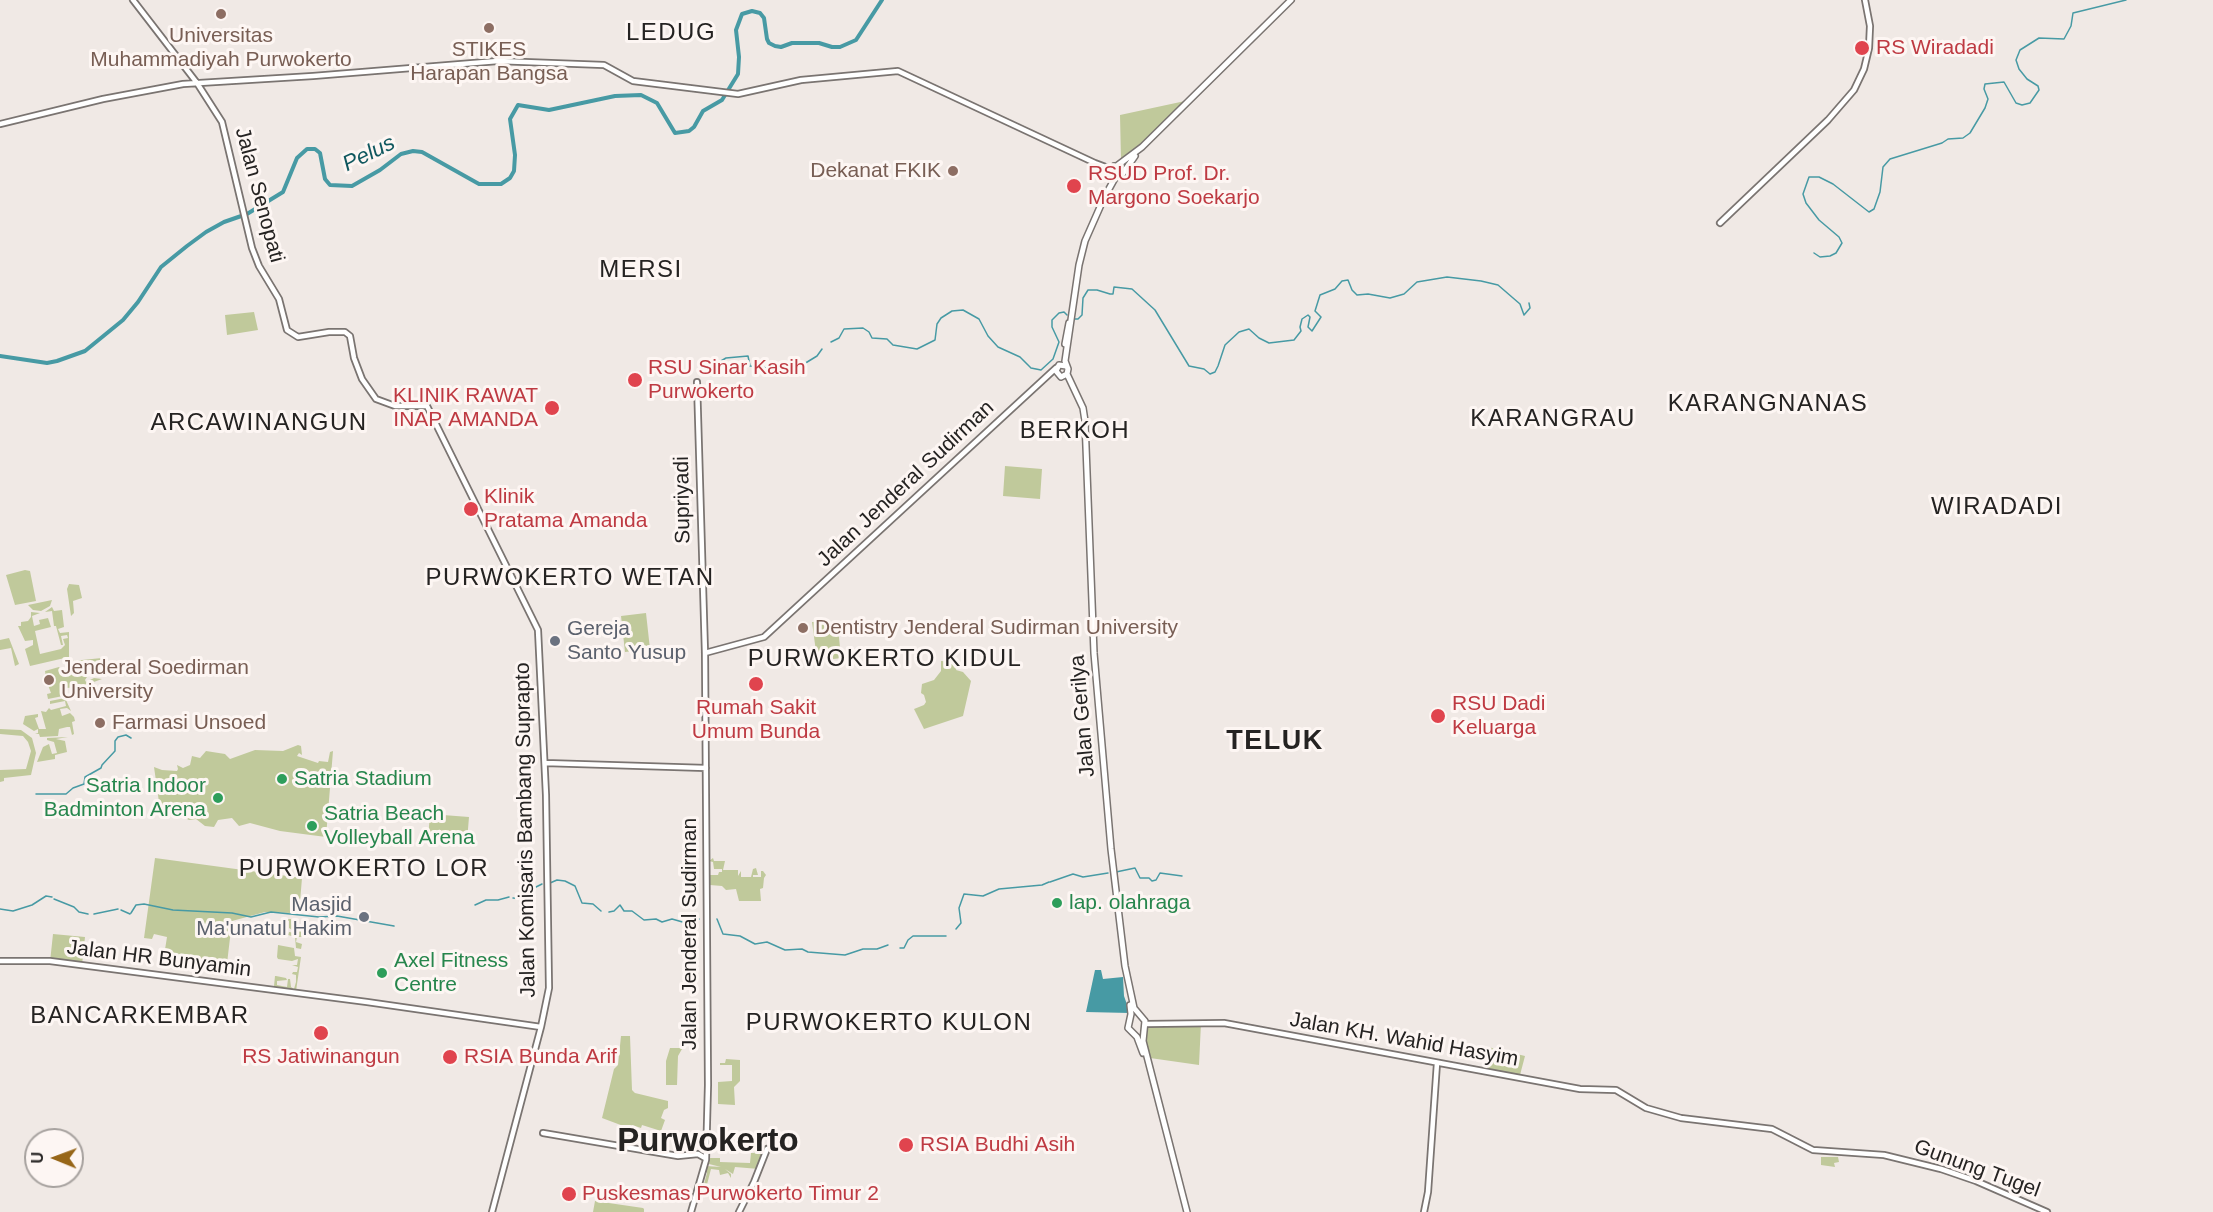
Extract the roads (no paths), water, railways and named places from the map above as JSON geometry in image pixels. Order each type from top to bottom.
[{"type":"highway","points":[[1062,376],[1061,366],[1070,327],[1079,265],[1085,241],[1114,177],[1111,169],[1137,152],[1291,0]]},
{"type":"highway","points":[[1114,177],[1121,176],[1137,152]]},
{"type":"highway","points":[[1118,165],[1123,172]]},
{"type":"highway","points":[[1061,366],[1056,371],[1062,376],[1083,408],[1089,558]]},
{"type":"highway","name":"Jalan Gerilya","points":[[1089,558],[1092,649],[1098,724],[1124,971],[1131,1010],[1129,1020]]},
{"type":"highway","name":"Jalan Gerilya","points":[[1089,558],[1095,688]]},
{"type":"highway","name":"Jalan Gerilya","points":[[1124,971],[1134,1008],[1142,1017]]},
{"type":"highway","points":[[1151,1079],[1143,1041],[1145,1027],[1142,1017],[1134,1016],[1129,1020],[1128,1028],[1140,1043],[1186,1212]]},
{"type":"highway","points":[[1133,1033],[1139,1033],[1145,1027]]},
{"type":"main road","name":"Jalan Senopati","points":[[133,0],[197,83],[222,122],[259,266],[279,299],[285,326],[289,332],[298,337],[338,331],[348,334],[357,366],[371,393],[380,401],[390,405],[428,406],[539,632]]},
{"type":"main road","points":[[1720,223],[1828,120],[1854,90],[1864,69],[1869,48],[1870,26],[1865,0]]},
{"type":"main road","points":[[0,124],[119,96],[197,83],[515,61],[604,65],[633,81],[738,94],[799,81],[898,71],[1095,164],[1111,169]]},
{"type":"main road","name":"Jalan Jenderal Sudirman","points":[[691,1212],[706,1155],[705,653],[760,639],[1047,376],[1061,366]]},
{"type":"main road","points":[[1047,376],[1062,376]]},
{"type":"main road","name":"Supriyadi","points":[[697,382],[705,653]]},
{"type":"main road","name":"Jalan Komisaris Bambang Suprapto","points":[[492,1212],[549,988],[545,763],[539,632]]},
{"type":"main road","points":[[545,763],[706,768]]},
{"type":"main road","name":"Jalan HR Bunyamin","points":[[0,962],[50,961],[541,1026]]},
{"type":"main road","name":"Jalan KH. Wahid Hasyim","points":[[1145,1027],[1224,1023],[1580,1089],[1616,1090],[1641,1106],[1651,1109]]},
{"type":"main road","points":[[1424,1212],[1430,1171],[1437,1063]]},
{"type":"main road","name":"Gunung Tugel","points":[[1651,1109],[1690,1119],[1772,1129],[1812,1150],[1884,1155],[1922,1163],[1976,1181],[2047,1212]]},
{"type":"main road","points":[[543,1133],[678,1156],[698,1154],[704,1158],[706,1155]]},
{"type":"main road","points":[[739,1212],[754,1182],[765,1148]]},
{"type":"water","points":[[1095,970],[1101,970],[1103,979],[1123,977],[1124,996],[1130,1013],[1086,1012]]},
{"type":"waterway","name":"Pelus","points":[[0,356],[47,363],[85,351],[123,320],[161,267],[187,246],[206,232],[224,222],[247,214],[283,192],[297,158],[307,149],[315,149],[320,153],[325,179],[330,185],[352,186],[380,170],[401,154],[413,151],[422,152],[479,184],[501,184],[510,178],[514,171],[515,155],[510,119],[518,105],[549,110],[615,96],[641,95],[657,103],[675,133],[689,131],[694,127],[703,111],[722,100],[738,74],[736,30],[742,14],[752,11],[760,13],[764,18],[767,39],[775,46],[781,47],[792,43],[819,43],[840,47],[856,40],[882,0]]},
{"type":"waterway","points":[[1814,253],[1820,257],[1830,256],[1836,253],[1842,243],[1806,203],[1803,194],[1809,177],[1819,177],[1833,184],[1869,212],[1874,209],[1880,192],[1883,167],[1890,159],[1942,143],[1948,139],[1963,138],[1970,133],[1988,99],[1984,89],[1985,84],[2004,82],[2016,103],[2022,105],[2030,103],[2039,90],[2038,86],[2027,79],[2019,69],[2016,60],[2020,50],[2039,38],[2064,39],[2071,26],[2073,13],[2126,0]]},
{"type":"waterway","points":[[1074,319],[1082,315],[1083,298],[1088,290],[1113,294],[1114,287],[1132,289],[1155,310],[1189,366],[1204,369],[1210,374],[1215,372],[1225,345],[1239,332],[1249,329],[1269,343],[1294,340],[1301,331],[1302,319],[1308,315],[1310,317],[1308,327],[1312,331],[1321,317],[1315,311],[1320,295],[1335,289],[1342,281],[1348,280],[1357,295],[1368,294],[1390,298],[1404,294],[1417,282],[1447,277],[1498,285],[1520,304],[1524,315],[1530,308],[1529,303]]},
{"type":"waterway","points":[[831,342],[839,338],[844,329],[863,328],[872,338],[887,339],[893,345],[917,349],[935,340],[937,324],[941,318],[952,311],[963,310],[979,319],[988,336],[998,347],[1020,357],[1031,368],[1041,370],[1053,359],[1059,342],[1052,327],[1052,320],[1059,313],[1064,312],[1067,315]]},
{"type":"waterway","points":[[799,367],[817,356],[822,349]]},
{"type":"waterway","points":[[699,369],[709,368],[726,358],[748,356],[750,366],[777,369],[787,367]]},
{"type":"waterway","points":[[36,794],[66,794],[73,788],[84,784],[85,777],[101,768],[115,751],[115,741],[118,737],[126,735],[131,738]]},
{"type":"waterway","points":[[1116,872],[1135,868],[1140,878],[1149,878],[1152,881],[1156,880],[1160,873],[1182,876]]},
{"type":"waterway","points":[[1050,882],[1073,874],[1083,877],[1108,873]]},
{"type":"waterway","points":[[550,883],[557,880],[575,886],[582,903],[593,904],[601,911]]},
{"type":"waterway","points":[[956,929],[961,923],[959,908],[964,894],[983,896],[999,889],[1042,885],[1049,882]]},
{"type":"waterway","points":[[513,898],[525,899],[532,889],[542,884]]},
{"type":"waterway","points":[[0,909],[13,911],[32,905],[46,896],[52,897]]},
{"type":"waterway","points":[[475,905],[486,900],[509,897]]},
{"type":"waterway","points":[[54,899],[74,907],[79,912],[88,914]]},
{"type":"waterway","points":[[131,913],[136,905],[144,904],[173,910],[232,913],[251,917],[271,912],[319,917],[337,916],[394,926]]},
{"type":"waterway","points":[[609,912],[614,911],[620,905],[624,911],[632,911],[644,920],[656,919],[662,922],[672,919],[686,923],[699,919]]},
{"type":"waterway","points":[[94,914],[118,909]]},
{"type":"waterway","points":[[121,910],[130,914]]},
{"type":"waterway","points":[[717,919],[723,934],[740,936],[755,944],[767,942],[785,950],[802,949],[808,952],[845,955],[888,945]]},
{"type":"waterway","points":[[900,948],[904,948],[913,936],[946,936]]},
{"type":"place","name":"Universitas Muhammadiyah Purwokerto","points":[[221,14]]},
{"type":"place","name":"STIKES Harapan Bangsa","points":[[489,28]]},
{"type":"place","name":"RS Wiradadi","points":[[1862,48]]},
{"type":"place","name":"Dekanat FKIK","points":[[953,171]]},
{"type":"place","name":"RSUD Prof. Dr. Margono Soekarjo","points":[[1074,186]]},
{"type":"place","name":"RSU Sinar Kasih Purwokerto","points":[[635,380]]},
{"type":"place","name":"KLINIK RAWAT INAP AMANDA","points":[[552,408]]},
{"type":"place","name":"Klinik Pratama Amanda","points":[[471,509]]},
{"type":"place","name":"Dentistry Jenderal Sudirman University","points":[[803,628]]},
{"type":"place","name":"Gereja Santo Yusup","points":[[555,641]]},
{"type":"place","name":"Jenderal Soedirman University","points":[[49,680]]},
{"type":"place","name":"Rumah Sakit Umum Bunda","points":[[756,684]]},
{"type":"place","name":"RSU Dadi Keluarga","points":[[1438,716]]},
{"type":"place","name":"Farmasi Unsoed","points":[[100,723]]},
{"type":"place","name":"Satria Stadium","points":[[282,779]]},
{"type":"place","name":"Satria Indoor Badminton Arena","points":[[218,798]]},
{"type":"place","name":"Satria Beach Volleyball Arena","points":[[312,826]]},
{"type":"place","name":"lap. olahraga","points":[[1057,903]]},
{"type":"place","name":"Masjid Ma'unatul Hakim","points":[[364,917]]},
{"type":"place","name":"Axel Fitness Centre","points":[[382,973]]},
{"type":"place","name":"RS Jatiwinangun","points":[[321,1033]]},
{"type":"place","name":"RSIA Bunda Arif","points":[[450,1057]]},
{"type":"place","name":"RSIA Budhi Asih","points":[[906,1145]]},
{"type":"place","name":"Puskesmas Purwokerto Timur 2","points":[[569,1194]]},
{"type":"district","name":"LEDUG","points":[[671,33]]},
{"type":"district","name":"MERSI","points":[[641,270]]},
{"type":"district","name":"KARANGNANAS","points":[[1768,404]]},
{"type":"district","name":"KARANGRAU","points":[[1553,419]]},
{"type":"district","name":"ARCAWINANGUN","points":[[259,423]]},
{"type":"district","name":"BERKOH","points":[[1075,431]]},
{"type":"district","name":"WIRADADI","points":[[1997,507]]},
{"type":"district","name":"PURWOKERTO WETAN","points":[[570,578]]},
{"type":"district","name":"PURWOKERTO KIDUL","points":[[885,659]]},
{"type":"district","name":"TELUK","points":[[1275,742]]},
{"type":"district","name":"PURWOKERTO LOR","points":[[364,869]]},
{"type":"district","name":"BANCARKEMBAR","points":[[140,1016]]},
{"type":"district","name":"PURWOKERTO KULON","points":[[889,1023]]},
{"type":"district","name":"Purwokerto","points":[[708,1142]]}]
